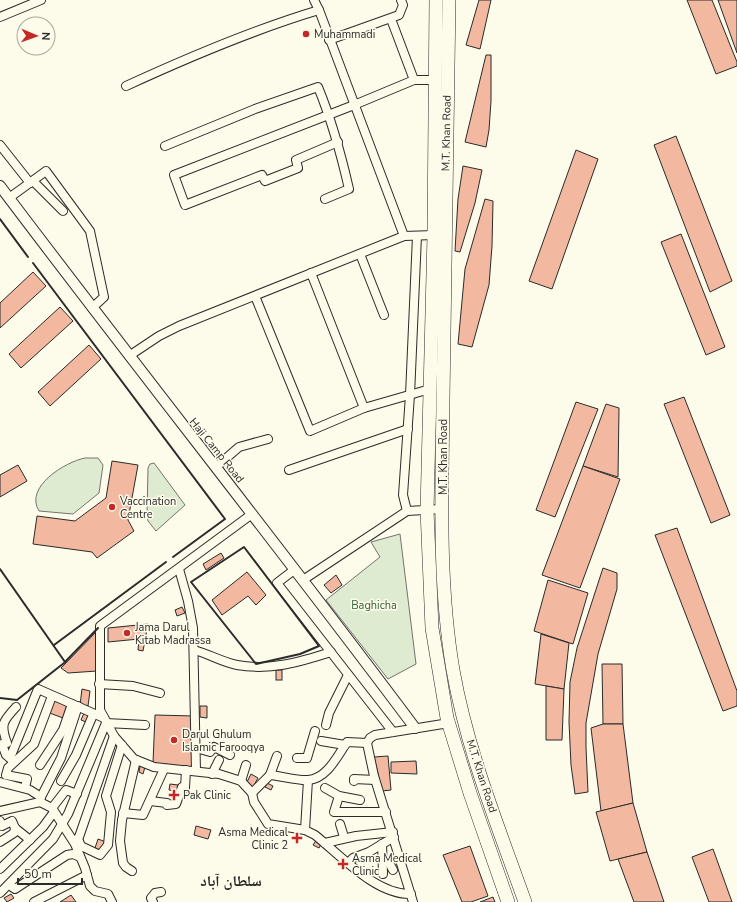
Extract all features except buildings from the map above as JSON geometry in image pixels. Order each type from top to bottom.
[{"type":"highway","name":"M.T. Khan Road","points":[[436,0],[434,235],[427,510],[432,628],[449,723],[470,792],[508,902]]},
{"type":"highway","name":"M.T. Khan Road","points":[[449,0],[444,234],[442,509],[447,623],[462,714],[484,786],[525,902]]},
{"type":"street","points":[[0,17],[42,0]]},
{"type":"street","points":[[314,0],[404,236]]},
{"type":"street","points":[[330,40],[399,15],[403,5],[401,0]]},
{"type":"street","points":[[126,86],[202,51],[280,21],[319,10]]},
{"type":"street","points":[[391,19],[414,80]]},
{"type":"street","points":[[338,142],[296,160],[298,168],[265,181],[262,175],[185,205],[174,175],[329,115],[414,80],[436,80]]},
{"type":"street","points":[[165,146],[255,109],[318,87],[338,142],[349,189],[325,199]]},
{"type":"street","points":[[0,144],[31,182],[63,211]]},
{"type":"street","points":[[9,198],[46,171],[90,231],[104,297],[92,308]]},
{"type":"street","name":"Haji Camp Road","points":[[0,186],[172,413],[216,467],[415,728]]},
{"type":"street","points":[[130,356],[159,336],[179,326],[311,273],[404,236],[434,235]]},
{"type":"street","points":[[407,511],[403,495],[410,395],[417,236]]},
{"type":"street","points":[[360,254],[384,315]]},
{"type":"street","points":[[311,273],[364,408]]},
{"type":"street","points":[[255,296],[310,431],[364,408],[430,389]]},
{"type":"street","points":[[289,470],[408,429]]},
{"type":"street","points":[[216,467],[239,447],[268,439]]},
{"type":"street","points":[[303,580],[407,511],[442,509]]},
{"type":"street","points":[[252,514],[100,626],[100,710],[114,736],[136,760],[154,767],[196,771],[241,781],[252,793],[254,802],[268,824],[305,830],[325,843],[381,886],[412,898]]},
{"type":"street","points":[[179,569],[188,601],[193,628],[196,771]]},
{"type":"street","points":[[294,570],[277,583],[393,732]]},
{"type":"street","points":[[194,650],[207,653],[236,665],[262,668],[288,664],[331,652]]},
{"type":"street","points":[[326,724],[329,713],[348,674]]},
{"type":"street","points":[[99,684],[133,686],[160,693]]},
{"type":"street","points":[[25,788],[26,777],[6,775],[8,764],[38,689],[75,705],[105,721],[145,725]]},
{"type":"street","points":[[8,764],[34,744],[52,696]]},
{"type":"street","points":[[40,766],[63,730],[75,705]]},
{"type":"street","points":[[0,811],[41,799],[61,758],[75,705]]},
{"type":"street","points":[[8,764],[2,744],[7,742],[2,725],[4,720],[16,707]]},
{"type":"street","points":[[61,781],[76,755],[93,715]]},
{"type":"street","points":[[0,893],[47,847],[77,794],[105,721]]},
{"type":"street","points":[[270,775],[308,780],[320,776],[330,767],[347,742],[367,743],[375,735],[449,723]]},
{"type":"street","points":[[297,758],[306,758],[315,731]]},
{"type":"street","points":[[112,902],[108,894],[95,891],[90,886],[76,840],[114,736]]},
{"type":"street","points":[[322,741],[345,745]]},
{"type":"street","points":[[367,743],[375,780],[412,898]]},
{"type":"street","points":[[0,782],[25,788],[41,799],[53,810],[61,824],[81,846],[100,855],[108,845],[111,812],[106,796],[122,745]]},
{"type":"street","points":[[196,748],[210,752],[214,747],[230,755]]},
{"type":"street","points":[[252,793],[270,775],[277,756]]},
{"type":"street","points":[[132,871],[126,867],[122,856],[120,833],[123,813],[136,760]]},
{"type":"street","points":[[212,774],[219,760]]},
{"type":"street","points":[[241,781],[246,765]]},
{"type":"street","points":[[123,813],[143,815],[164,769]]},
{"type":"street","points":[[150,800],[167,804],[176,804],[182,787],[185,788],[186,770]]},
{"type":"street","points":[[354,781],[354,779],[375,780]]},
{"type":"street","points":[[305,830],[308,780]]},
{"type":"street","points":[[325,788],[339,796],[360,800]]},
{"type":"street","points":[[0,869],[30,840],[66,790],[77,794]]},
{"type":"street","points":[[339,796],[334,812],[386,812]]},
{"type":"street","points":[[0,821],[2,826],[12,821],[15,828],[30,840]]},
{"type":"street","points":[[340,824],[344,838]]},
{"type":"street","points":[[0,842],[14,834],[15,828]]},
{"type":"street","points":[[325,843],[344,838],[393,835]]},
{"type":"street","points":[[349,862],[354,858],[369,852],[393,835]]},
{"type":"street","points":[[382,844],[383,874]]},
{"type":"street","points":[[9,885],[15,890],[68,855],[73,854],[80,857]]},
{"type":"street","points":[[382,860],[388,861],[393,870]]},
{"type":"street","points":[[34,902],[87,875]]},
{"type":"street","points":[[153,902],[151,898],[155,894],[161,892]]},
{"type":"green space","points":[[85,458],[98,458],[103,465],[99,493],[73,514],[39,511],[36,502],[37,493],[42,485],[58,470],[77,460]]},
{"type":"green space","points":[[154,463],[185,505],[156,531],[148,521],[147,515],[148,468],[150,464]]},
{"type":"green space","name":"Baghicha","points":[[400,534],[416,664],[388,679],[326,600],[380,557],[371,542]]},
{"type":"wall","points":[[0,219],[28,257]]},
{"type":"wall","points":[[33,263],[225,519],[173,557]]},
{"type":"wall","points":[[244,547],[319,646],[300,654],[256,664],[191,582],[244,547]]},
{"type":"wall","points":[[54,645],[166,562]]},
{"type":"wall","points":[[0,569],[65,662]]},
{"type":"wall","points":[[0,698],[17,700],[64,663],[98,628]]},
{"type":"place","name":"Muhammadi","points":[[306,34]]},
{"type":"place","name":"Vaccination Centre","points":[[112,507]]},
{"type":"place","name":"Jama Darul Kitab Madrassa","points":[[127,633]]},
{"type":"place","name":"Darul Ghulum Islamic Farooqya","points":[[174,740]]},
{"type":"place","name":"Pak Clinic","points":[[174,795]]},
{"type":"place","name":"Asma Medical Clinic 2","points":[[297,838]]},
{"type":"place","name":"Asma Medical Clinic","points":[[343,864]]},
{"type":"district","name":"سلطان آباد","points":[[231,881]]}]
